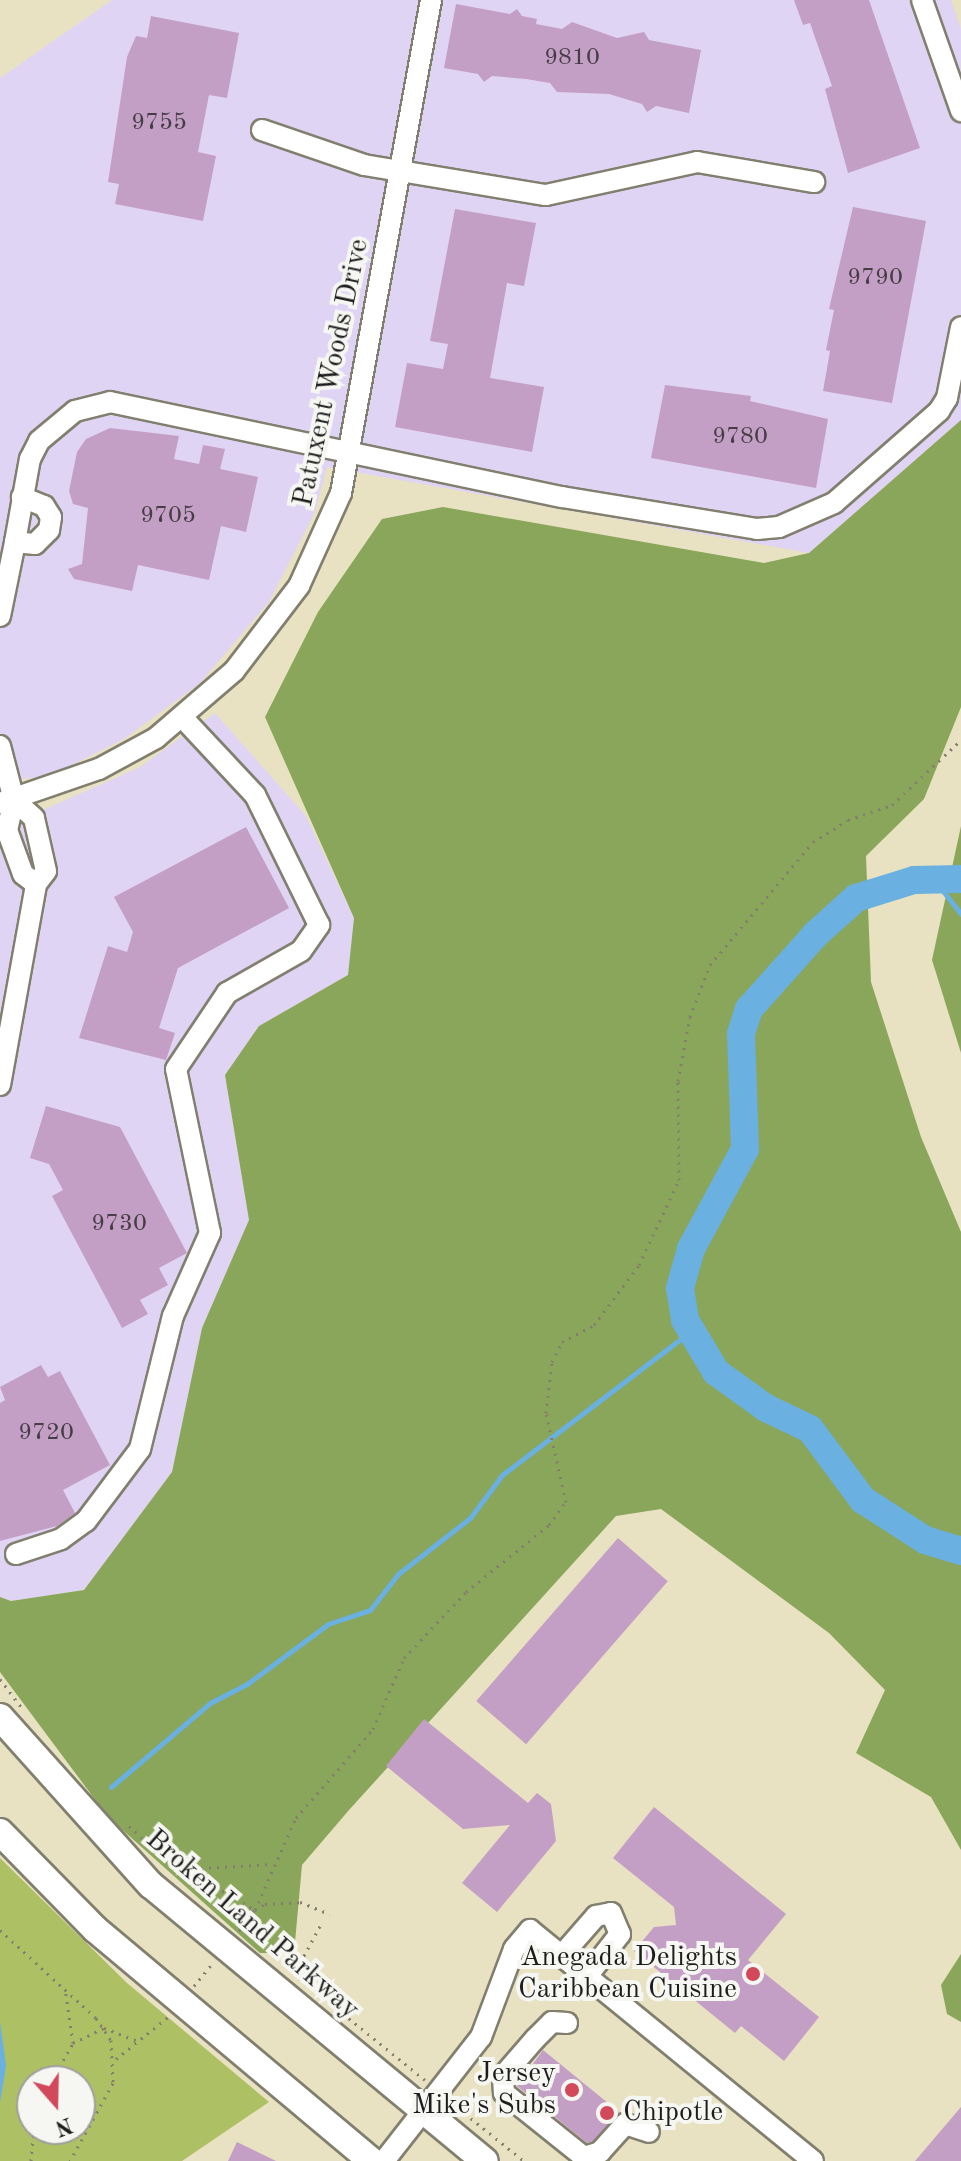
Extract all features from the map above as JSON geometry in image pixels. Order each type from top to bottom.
[{"type":"main road","name":"Broken Land Parkway","points":[[0,1717],[151,1885],[485,2161]]},
{"type":"main road","points":[[0,1832],[95,1929],[371,2161]]},
{"type":"street","name":"Patuxent Woods Drive","points":[[7,802],[99,769],[183,718],[234,671],[299,586],[332,518],[350,455],[431,0]]},
{"type":"street","points":[[922,0],[961,111]]},
{"type":"street","points":[[262,130],[364,165],[546,195],[697,162],[814,182]]},
{"type":"street","points":[[0,616],[30,459],[46,432],[75,411],[110,402],[350,455],[562,497],[757,529],[779,527],[834,503],[939,411],[947,398],[961,327]]},
{"type":"street","points":[[15,542],[35,544],[50,524],[44,506],[22,497]]},
{"type":"street","points":[[16,1554],[61,1539],[86,1521],[140,1449],[173,1316],[210,1233],[176,1069],[227,993],[301,951],[319,925],[255,795],[183,718]]},
{"type":"street","points":[[0,746],[7,802],[34,818],[43,846],[46,871],[36,884],[0,1085]]},
{"type":"street","points":[[562,1955],[596,1916],[611,1913],[620,1934],[588,1975]]},
{"type":"street","points":[[384,2161],[481,2037],[514,1949],[530,1930],[813,2161]]},
{"type":"street","points":[[567,2023],[552,2022],[535,2039],[503,2076],[504,2093],[584,2157],[600,2152],[625,2124],[649,2132]]},
{"type":"path","points":[[234,1937],[255,1910],[296,1818],[373,1729],[404,1658],[477,1582],[559,1514],[566,1502],[560,1460],[546,1413],[552,1362],[562,1342],[594,1325],[605,1313],[654,1240],[679,1180],[678,1081],[697,991],[710,965],[813,842],[848,820],[892,805],[961,740]]},
{"type":"path","points":[[0,1679],[30,1718]]},
{"type":"path","points":[[119,1816],[142,1841],[255,1910],[282,1902],[300,1902],[330,1914]]},
{"type":"path","points":[[185,1869],[273,1864]]},
{"type":"path","points":[[320,1926],[298,1967],[299,1978],[423,2079]]},
{"type":"path","points":[[2,1932],[104,2028],[116,2059],[113,2083],[70,2161]]},
{"type":"path","points":[[192,1989],[212,1964]]},
{"type":"path","points":[[65,1988],[73,2043]]},
{"type":"path","points":[[116,2059],[169,2016]]},
{"type":"path","points":[[60,2065],[73,2043],[104,2028],[140,2042]]},
{"type":"path","points":[[457,2108],[524,2161]]},
{"type":"shaded area","points":[[112,0],[951,0],[961,29],[961,420],[809,553],[327,467],[315,512],[269,602],[199,684],[124,739],[52,775],[0,782],[0,78]]},
{"type":"shaded area","points":[[215,713],[306,816],[354,918],[348,975],[259,1026],[225,1075],[249,1220],[202,1328],[172,1472],[84,1590],[11,1601],[0,1597],[0,829],[140,767]]},
{"type":"green space","points":[[961,420],[961,707],[924,799],[866,856],[871,982],[921,1137],[961,1232],[961,1850],[931,1797],[856,1753],[885,1690],[829,1633],[661,1509],[616,1516],[349,1810],[302,1865],[294,1953],[260,1953],[108,1817],[0,1672],[0,1597],[11,1601],[84,1590],[172,1472],[202,1328],[249,1220],[225,1075],[259,1026],[348,975],[354,918],[265,717],[318,612],[382,519],[443,507],[764,563],[809,553]]},
{"type":"green space","points":[[961,826],[961,1053],[932,960]]},
{"type":"green space","points":[[0,1858],[127,1983],[269,2102],[182,2161],[0,2161]]},
{"type":"green space","points":[[961,1954],[961,2022],[947,2014],[941,1985]]},
{"type":"water","points":[[0,2021],[6,2066],[0,2103]]},
{"type":"building","points":[[794,0],[869,0],[920,148],[848,173],[825,89],[832,86],[810,23],[803,25]]},
{"type":"building","points":[[456,4],[510,14],[517,9],[522,16],[537,19],[536,24],[562,29],[572,22],[617,38],[644,32],[649,40],[701,50],[689,113],[656,106],[647,112],[642,104],[609,94],[557,92],[550,83],[526,79],[492,76],[484,82],[478,74],[444,68]]},
{"type":"building","points":[[151,16],[239,33],[227,98],[209,95],[198,152],[216,156],[203,221],[115,204],[119,184],[108,182],[127,57],[136,36],[147,38]]},
{"type":"building","points":[[853,207],[926,221],[892,403],[823,391],[830,351],[826,350],[834,310],[829,309]]},
{"type":"building","points":[[455,209],[536,223],[524,286],[507,283],[490,378],[544,387],[532,452],[395,427],[407,363],[443,369],[448,344],[430,341]]},
{"type":"building","points":[[665,385],[751,396],[750,401],[828,419],[816,488],[651,458]]},
{"type":"building","points":[[110,428],[179,436],[174,459],[199,464],[203,445],[225,449],[220,469],[258,477],[246,532],[221,526],[209,580],[138,565],[132,591],[74,579],[68,569],[82,564],[88,508],[73,504],[69,491],[77,452],[86,439]]},
{"type":"building","points":[[246,827],[289,908],[178,968],[159,1028],[175,1033],[166,1060],[79,1038],[108,946],[127,952],[133,932],[114,897]]},
{"type":"building","points":[[46,1106],[120,1127],[187,1253],[159,1268],[168,1285],[140,1300],[148,1314],[122,1328],[52,1196],[63,1190],[49,1164],[30,1158]]},
{"type":"building","points":[[41,1365],[48,1377],[60,1371],[110,1465],[63,1490],[75,1513],[57,1526],[0,1541],[0,1403],[5,1400],[0,1387]]},
{"type":"building","points":[[618,1538],[668,1581],[526,1744],[476,1701]]},
{"type":"building","points":[[424,1719],[528,1803],[537,1793],[551,1804],[556,1841],[497,1912],[462,1883],[510,1825],[463,1829],[386,1766]]},
{"type":"building","points":[[654,1807],[786,1914],[748,1960],[819,2017],[784,2061],[741,2026],[735,2033],[634,1951],[654,1927],[676,1925],[674,1907],[613,1858]]},
{"type":"building","points":[[543,2050],[619,2112],[593,2141],[587,2143],[517,2086]]},
{"type":"building","points":[[961,2107],[961,2161],[915,2161]]},
{"type":"building","points":[[237,2142],[276,2161],[228,2161]]},
{"type":"waterway","points":[[932,877],[961,914]]},
{"type":"waterway","points":[[961,879],[914,880],[856,898],[816,934],[749,1009],[741,1034],[745,1149],[691,1249],[680,1288],[685,1320],[716,1372],[766,1408],[810,1429],[863,1500],[925,1540],[961,1551]]},
{"type":"waterway","points":[[111,1787],[210,1703],[247,1684],[328,1624],[370,1610],[398,1574],[470,1518],[502,1475],[690,1332]]},
{"type":"place","name":"Anegada Delights Caribbean Cuisine","points":[[753,1974]]},
{"type":"place","name":"Jersey Mike's Subs","points":[[572,2090]]},
{"type":"place","name":"Chipotle","points":[[607,2113]]}]
